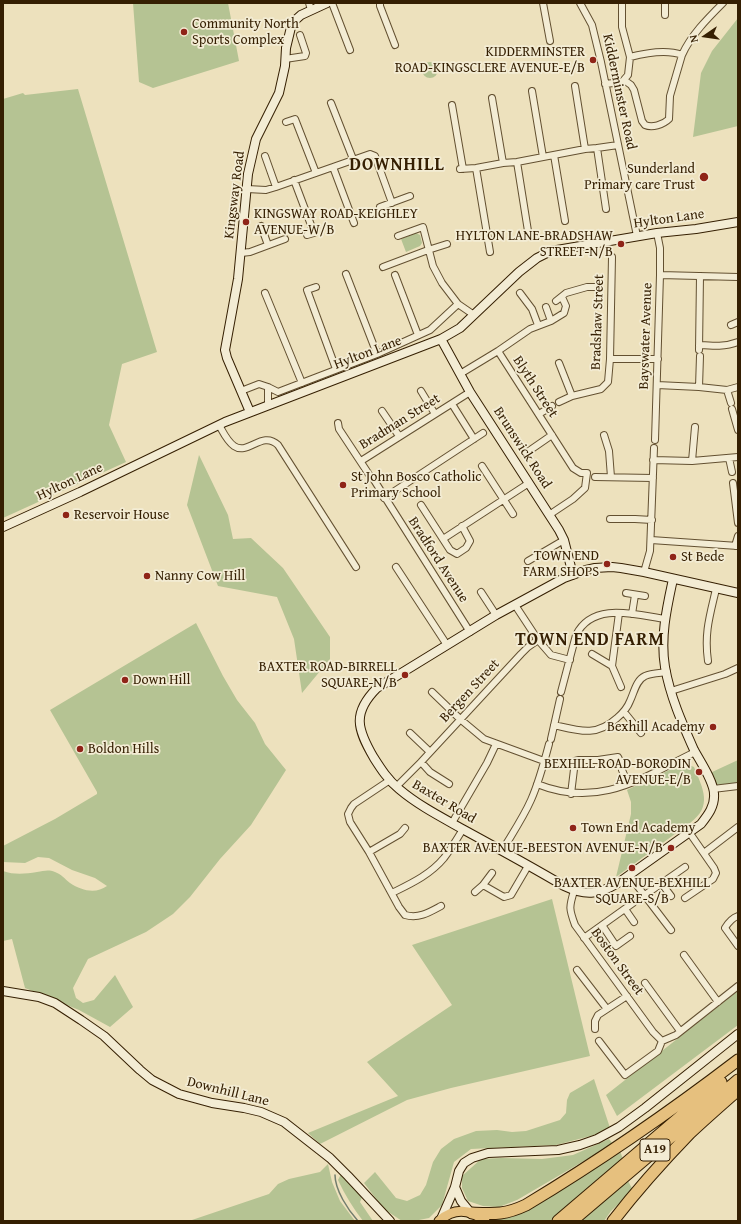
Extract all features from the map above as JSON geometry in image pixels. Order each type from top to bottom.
[{"type":"highway","points":[[471,1212],[502,1214],[514,1211],[526,1205],[613,1150],[679,1104],[738,1060]]},
{"type":"highway","name":"A19","points":[[558,1221],[738,1067]]},
{"type":"highway","name":"A19","points":[[572,1221],[738,1080]]},
{"type":"highway","points":[[613,1221],[630,1199],[674,1150],[738,1090]]},
{"type":"main road","points":[[440,1220],[446,1215],[457,1212],[471,1212],[485,1221]]},
{"type":"street","name":"Kingsway Road","points":[[250,412],[225,350],[238,279],[248,174],[256,139],[279,93],[286,59],[286,48],[292,23],[310,6],[327,3]]},
{"type":"street","points":[[332,3],[350,50]]},
{"type":"street","points":[[380,3],[395,45]]},
{"type":"street","points":[[544,3],[550,41]]},
{"type":"street","name":"Kidderminster Road","points":[[580,3],[592,24],[637,236]]},
{"type":"street","points":[[605,84],[622,82],[628,75],[630,57],[622,27],[622,3]]},
{"type":"street","points":[[665,3],[665,15]]},
{"type":"street","points":[[624,80],[631,85],[634,90],[642,121],[645,125],[652,126],[662,124],[669,119],[670,96],[686,45],[723,3]]},
{"type":"street","points":[[286,59],[305,56],[306,53],[300,35]]},
{"type":"street","points":[[630,57],[658,52],[674,52],[682,55]]},
{"type":"street","points":[[575,86],[585,149]]},
{"type":"street","points":[[532,91],[543,157]]},
{"type":"street","points":[[492,98],[503,163]]},
{"type":"street","points":[[331,103],[353,159]]},
{"type":"street","points":[[452,105],[462,169],[517,162],[585,149],[618,145]]},
{"type":"street","points":[[286,122],[295,119],[316,173]]},
{"type":"street","points":[[597,148],[606,209]]},
{"type":"street","points":[[247,189],[266,190],[370,154],[375,156],[392,203]]},
{"type":"street","points":[[554,155],[565,221]]},
{"type":"street","points":[[264,156],[276,187]]},
{"type":"street","points":[[517,162],[528,231]]},
{"type":"street","points":[[333,167],[354,223]]},
{"type":"street","points":[[476,168],[490,252]]},
{"type":"street","points":[[294,180],[314,233],[307,235]]},
{"type":"street","points":[[380,207],[410,196]]},
{"type":"street","name":"Hylton Lane","points":[[3,527],[100,483],[219,425],[441,338],[460,328],[519,272],[537,258],[551,251],[637,236],[738,222]]},
{"type":"street","points":[[261,226],[268,245]]},
{"type":"street","points":[[398,236],[423,227],[433,266],[442,283],[458,304],[474,315]]},
{"type":"street","name":"Bayswater Avenue","points":[[655,440],[660,275],[660,248],[657,233]]},
{"type":"street","points":[[241,253],[250,252],[285,239]]},
{"type":"street","points":[[383,267],[447,244]]},
{"type":"street","name":"Bradshaw Street","points":[[559,402],[572,396],[601,389],[608,382],[610,359],[609,285],[612,257]]},
{"type":"street","points":[[346,274],[377,354]]},
{"type":"street","points":[[395,275],[418,335]]},
{"type":"street","points":[[660,275],[738,277]]},
{"type":"street","points":[[699,387],[700,276]]},
{"type":"street","points":[[316,286],[307,290],[336,369]]},
{"type":"street","points":[[556,301],[566,293],[587,287],[598,287]]},
{"type":"street","points":[[265,293],[302,383]]},
{"type":"street","points":[[520,293],[532,309],[538,325]]},
{"type":"street","points":[[460,374],[498,351],[530,329],[551,321],[564,313],[566,306],[562,297]]},
{"type":"street","points":[[241,392],[259,384],[278,392],[377,354],[430,330],[458,304]]},
{"type":"street","points":[[546,307],[551,321]]},
{"type":"street","points":[[731,325],[738,322]]},
{"type":"street","name":"Brunswick Road","points":[[441,338],[470,392],[559,530],[564,540],[573,575]]},
{"type":"street","points":[[700,350],[732,345],[738,342]]},
{"type":"street","name":"Blyth Street","points":[[498,351],[573,468],[580,472],[587,473],[585,488],[573,499],[549,515]]},
{"type":"street","points":[[610,359],[658,359]]},
{"type":"street","points":[[558,363],[572,396]]},
{"type":"street","points":[[657,386],[699,387],[728,390],[738,387]]},
{"type":"street","points":[[268,387],[268,406]]},
{"type":"street","points":[[728,390],[738,430]]},
{"type":"street","points":[[421,391],[435,414]]},
{"type":"street","name":"Bradman Street","points":[[361,461],[470,392]]},
{"type":"street","name":"Bradman Street","points":[[452,404],[474,439]]},
{"type":"street","points":[[539,414],[552,406]]},
{"type":"street","points":[[382,411],[399,436]]},
{"type":"street","name":"Bradford Avenue","points":[[338,423],[339,429],[470,632]]},
{"type":"street","points":[[219,425],[228,441],[235,447],[245,447],[267,440],[271,440],[278,445],[356,567]]},
{"type":"street","points":[[692,460],[695,428]]},
{"type":"street","points":[[384,498],[483,433]]},
{"type":"street","name":"Blyth Street","points":[[526,453],[552,435]]},
{"type":"street","points":[[604,435],[609,451],[611,478]]},
{"type":"street","points":[[644,572],[650,552],[651,540],[654,448]]},
{"type":"street","points":[[653,460],[692,460],[738,457]]},
{"type":"street","points":[[729,458],[732,472]]},
{"type":"street","points":[[482,466],[514,514]]},
{"type":"street","points":[[595,477],[653,478]]},
{"type":"street","points":[[443,538],[529,483]]},
{"type":"street","points":[[733,483],[738,524]]},
{"type":"street","points":[[421,505],[450,550],[457,554],[466,548],[470,541],[462,526]]},
{"type":"street","points":[[610,519],[652,520]]},
{"type":"street","points":[[651,540],[737,546],[738,536]]},
{"type":"street","points":[[528,561],[564,540]]},
{"type":"street","points":[[396,566],[447,645]]},
{"type":"street","name":"Baxter Road","points":[[574,890],[528,866],[422,806],[396,787],[383,772],[364,741],[360,729],[363,704],[377,688],[496,615],[553,584],[573,575],[595,568],[612,567],[644,572],[738,593]]},
{"type":"street","points":[[574,890],[586,893],[607,890],[701,824],[709,813],[713,804],[713,789],[678,714],[667,672],[664,649],[664,630],[673,579]]},
{"type":"street","points":[[708,660],[706,637],[716,589]]},
{"type":"street","points":[[481,592],[496,615]]},
{"type":"street","points":[[626,593],[645,596]]},
{"type":"street","points":[[632,614],[635,595]]},
{"type":"street","points":[[515,604],[538,640],[551,655],[570,660]]},
{"type":"street","points":[[561,692],[576,634],[585,622],[596,615],[612,612],[666,619]]},
{"type":"street","points":[[620,613],[612,666],[621,687]]},
{"type":"street","name":"Bergen Street","points":[[396,787],[521,654],[538,640]]},
{"type":"street","points":[[592,654],[612,666]]},
{"type":"street","points":[[671,691],[712,675],[738,668]]},
{"type":"street","points":[[554,725],[587,732],[596,731],[611,724],[624,712],[639,681],[646,676],[667,672]]},
{"type":"street","points":[[432,692],[460,719],[484,739],[544,761]]},
{"type":"street","points":[[502,851],[523,817],[538,784],[560,699]]},
{"type":"street","points":[[624,712],[628,719],[641,733]]},
{"type":"street","points":[[410,733],[430,752]]},
{"type":"street","points":[[452,823],[487,763],[496,744]]},
{"type":"street","points":[[538,784],[556,791],[571,794],[596,793],[611,790],[628,784],[695,752]]},
{"type":"street","points":[[571,794],[575,761],[579,760],[598,760],[618,757],[628,784]]},
{"type":"street","points":[[421,762],[430,772],[449,784]]},
{"type":"street","points":[[390,780],[354,804],[348,814],[350,822],[405,915],[411,917],[428,913],[441,906]]},
{"type":"street","points":[[713,789],[738,786]]},
{"type":"street","points":[[704,853],[738,827]]},
{"type":"street","points":[[369,852],[400,834],[405,828]]},
{"type":"street","points":[[392,893],[415,881],[435,867],[450,850],[463,829]]},
{"type":"street","points":[[685,898],[713,879],[716,873],[704,853],[688,832]]},
{"type":"street","points":[[483,885],[504,897],[510,895],[528,866]]},
{"type":"street","points":[[639,900],[685,867]]},
{"type":"street","points":[[475,892],[483,885],[492,873]]},
{"type":"street","points":[[629,875],[671,930]]},
{"type":"street","points":[[662,884],[671,896]]},
{"type":"street","name":"Boston Street","points":[[574,890],[570,912],[575,925],[662,1041]]},
{"type":"street","points":[[584,938],[633,904]]},
{"type":"street","points":[[625,909],[634,922]]},
{"type":"street","points":[[738,916],[728,923],[725,928],[738,946]]},
{"type":"street","points":[[602,925],[616,946],[630,936]]},
{"type":"street","points":[[684,955],[718,1002]]},
{"type":"street","points":[[577,970],[607,1009]]},
{"type":"street","points":[[645,983],[680,1031]]},
{"type":"street","points":[[599,1041],[625,1075],[658,1050],[662,1041],[676,1035],[738,986]]},
{"type":"street","name":"Downhill Lane","points":[[3,991],[39,997],[55,1004],[104,1036],[152,1080],[179,1094],[212,1103],[261,1112],[284,1122],[330,1158],[390,1221]]},
{"type":"street","points":[[595,1029],[595,1021],[598,1015],[627,996]]},
{"type":"street","points":[[440,1220],[455,1188],[457,1175],[462,1166],[468,1160],[478,1155],[497,1152],[558,1150],[597,1139],[645,1108],[738,1034]]},
{"type":"street","points":[[455,1188],[462,1201],[471,1212]]},
{"type":"green space","name":"Community North Sports Complex","points":[[133,3],[228,3],[239,61],[153,88],[139,82]]},
{"type":"green space","points":[[738,18],[738,126],[693,137],[701,73],[712,51]]},
{"type":"green space","points":[[430,62],[437,67],[438,70],[433,77],[430,78],[423,73],[422,70],[427,63]]},
{"type":"green space","points":[[78,89],[157,352],[122,364],[109,425],[126,462],[3,518],[3,99],[23,93],[25,95]]},
{"type":"green space","points":[[416,233],[420,235],[422,243],[420,246],[406,252],[401,239]]},
{"type":"green space","points":[[199,455],[228,515],[233,539],[251,538],[283,568],[330,637],[330,659],[302,693],[294,639],[277,597],[218,586],[187,505]]},
{"type":"green space","points":[[196,623],[237,700],[255,723],[265,744],[286,770],[251,825],[220,859],[190,897],[173,914],[146,932],[88,959],[73,988],[76,998],[83,1003],[94,1000],[115,975],[133,1007],[110,1027],[79,1010],[25,988],[12,939],[3,941],[3,871],[20,874],[46,870],[55,872],[70,883],[84,890],[94,891],[107,886],[95,878],[72,870],[49,858],[38,857],[25,863],[3,862],[3,846],[55,819],[97,794],[50,710]]},
{"type":"green space","points":[[738,760],[738,783],[720,786],[713,781],[710,773]]},
{"type":"green space","points":[[684,763],[694,767],[703,790],[704,804],[702,810],[690,823],[616,877],[631,814],[631,802],[627,790]]},
{"type":"green space","points":[[552,899],[590,1056],[451,1088],[407,1100],[320,1144],[308,1133],[398,1096],[367,1062],[452,1005],[412,945]]},
{"type":"green space","points":[[738,991],[738,1025],[617,1116],[606,1095]]},
{"type":"green space","points":[[594,1079],[610,1128],[602,1133],[556,1145],[471,1149],[454,1162],[442,1205],[429,1218],[414,1221],[402,1221],[384,1209],[364,1183],[375,1172],[396,1198],[407,1201],[420,1195],[426,1185],[433,1162],[441,1149],[454,1139],[476,1131],[526,1131],[560,1120],[566,1113],[567,1100],[570,1093]]},
{"type":"green space","points":[[609,1139],[613,1144],[517,1200],[499,1207],[483,1206],[468,1201],[462,1188],[462,1176],[481,1159],[542,1159],[573,1155]]},
{"type":"green space","points":[[620,1151],[623,1159],[550,1221],[493,1221],[488,1217],[500,1218]]},
{"type":"green space","points":[[328,1164],[332,1182],[340,1201],[355,1221],[189,1221],[269,1194],[278,1184],[289,1179],[320,1172]]},
{"type":"green space","points":[[341,1174],[363,1195],[360,1202],[373,1221],[363,1221],[356,1211],[338,1180]]},
{"type":"green space","points":[[628,1181],[633,1190],[611,1211],[604,1221],[580,1221]]},
{"type":"waterway","points":[[335,1175],[337,1187],[343,1200],[358,1221]]},
{"type":"place","name":"Community North Sports Complex","points":[[184,32]]},
{"type":"place","name":"KIDDERMINSTER ROAD-KINGSCLERE AVENUE-E/B","points":[[593,60]]},
{"type":"place","name":"Sunderland Primary care Trust","points":[[704,177]]},
{"type":"place","name":"KINGSWAY ROAD-KEIGHLEY AVENUE-W/B","points":[[246,222]]},
{"type":"place","name":"HYLTON LANE-BRADSHAW STREET-N/B","points":[[621,244]]},
{"type":"place","name":"St John Bosco Catholic Primary School","points":[[343,485]]},
{"type":"place","name":"Reservoir House","points":[[66,515]]},
{"type":"place","name":"St Bede","points":[[673,557]]},
{"type":"place","name":"TOWN END FARM SHOPS","points":[[607,564]]},
{"type":"place","name":"Nanny Cow Hill","points":[[147,576]]},
{"type":"place","name":"BAXTER ROAD-BIRRELL SQUARE-N/B","points":[[405,675]]},
{"type":"place","name":"Down Hill","points":[[125,680]]},
{"type":"place","name":"Bexhill Academy","points":[[713,727]]},
{"type":"place","name":"Boldon Hills","points":[[80,749]]},
{"type":"place","name":"BEXHILL ROAD-BORODIN AVENUE-E/B","points":[[699,772]]},
{"type":"place","name":"Town End Academy","points":[[573,828]]},
{"type":"place","name":"BAXTER AVENUE-BEESTON AVENUE-N/B","points":[[671,848]]},
{"type":"place","name":"BAXTER AVENUE-BEXHILL SQUARE-S/B","points":[[632,868]]},
{"type":"district","name":"DOWNHILL","points":[[397,165]]},
{"type":"district","name":"TOWN END FARM","points":[[590,640]]}]
